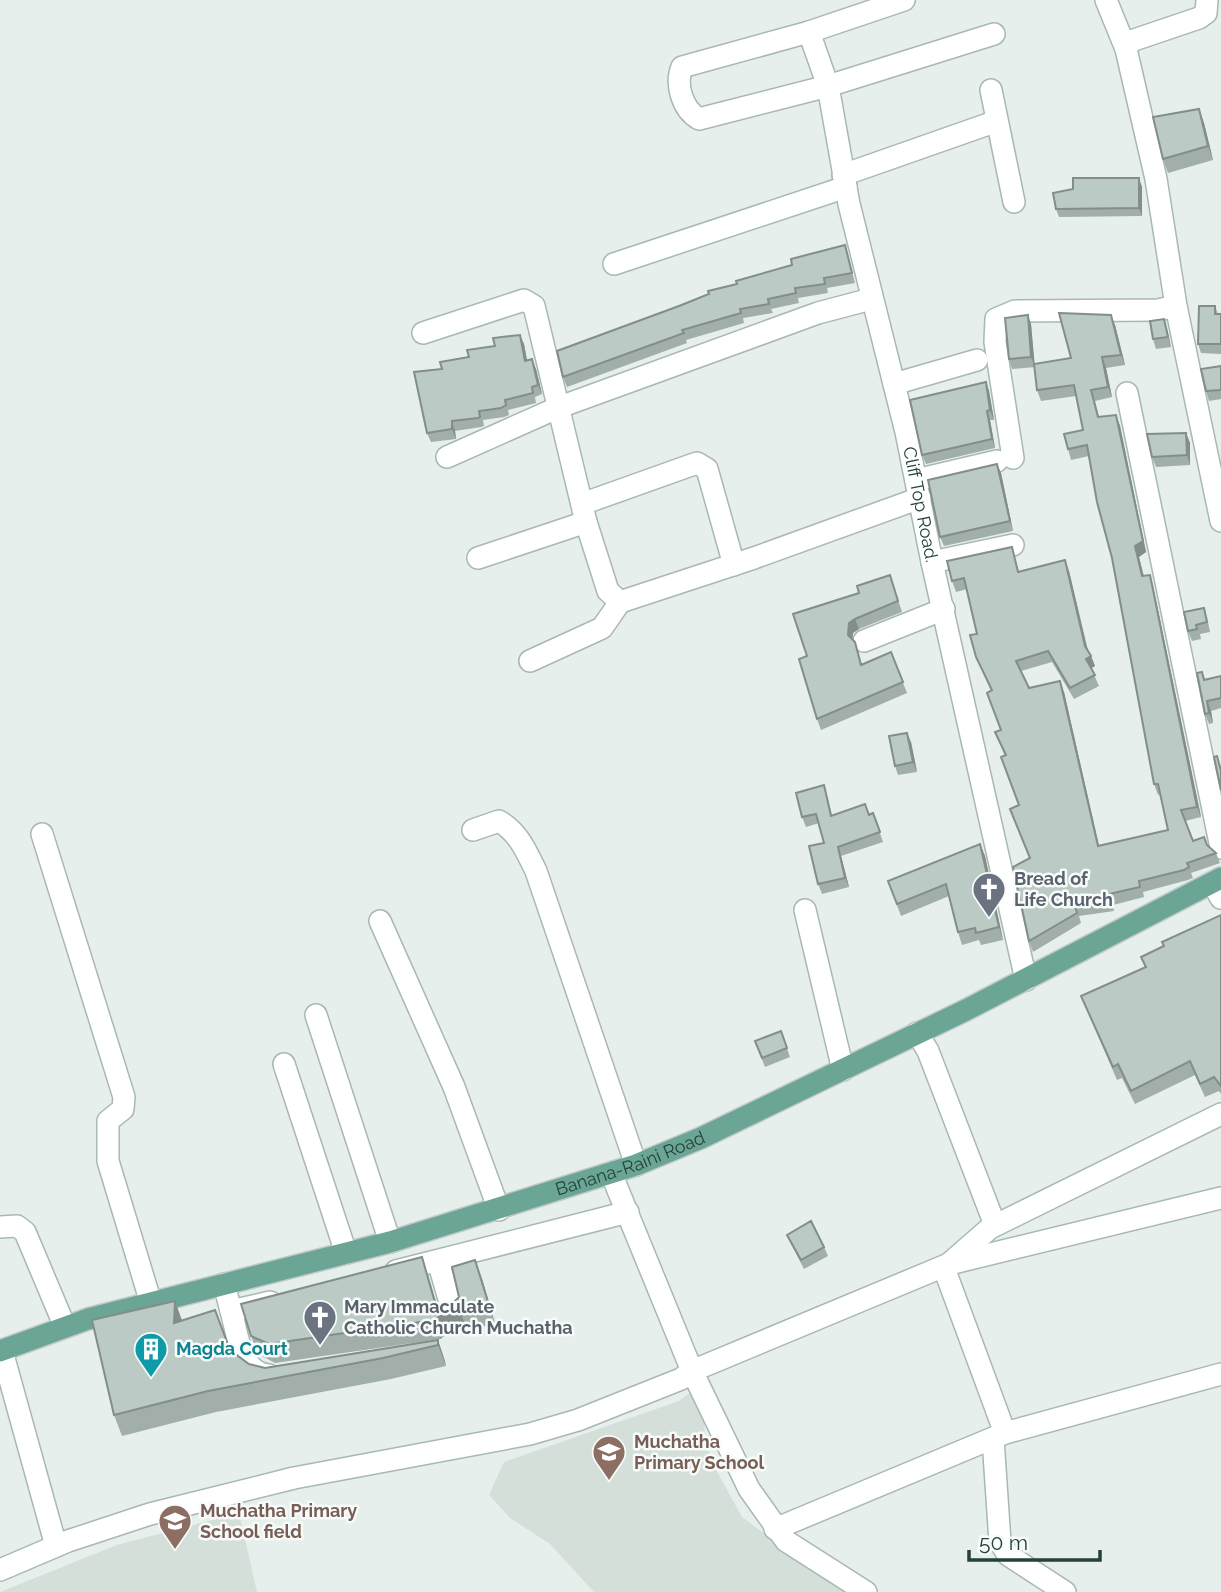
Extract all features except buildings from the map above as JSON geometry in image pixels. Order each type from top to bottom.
[{"type":"main road","name":"Banana-Raini Road","points":[[1,1351],[65,1327],[390,1242],[636,1166],[843,1070],[1218,886]]},
{"type":"street","points":[[904,0],[810,32],[682,67],[679,88],[690,111],[699,119],[828,86],[994,34]]},
{"type":"street","points":[[1106,0],[1126,49],[1156,179],[1176,306],[1221,520]]},
{"type":"street","points":[[1126,49],[1131,41],[1199,18],[1206,13],[1207,0]]},
{"type":"street","name":"Cliff Top Road.","points":[[810,32],[828,86],[845,181],[871,299],[918,489],[1026,980]]},
{"type":"street","points":[[991,90],[1014,202]]},
{"type":"street","points":[[614,264],[845,181],[997,121]]},
{"type":"street","points":[[447,457],[557,408],[818,313],[871,299]]},
{"type":"street","points":[[423,333],[524,300],[530,302],[540,327],[557,408],[584,513],[608,591],[620,602]]},
{"type":"street","points":[[530,661],[586,638],[602,628],[620,602],[734,565],[918,489],[1005,460],[995,342],[996,320],[1015,311],[1158,310],[1176,306]]},
{"type":"street","points":[[894,384],[977,360]]},
{"type":"street","points":[[1127,393],[1221,848]]},
{"type":"street","points":[[478,558],[697,463],[706,469],[734,565]]},
{"type":"street","points":[[932,562],[1013,545]]},
{"type":"street","points":[[864,641],[944,609]]},
{"type":"street","points":[[473,830],[499,821],[509,827],[520,839],[536,871],[636,1166]]},
{"type":"street","points":[[42,834],[124,1097],[123,1109],[108,1121],[108,1161],[151,1303]]},
{"type":"street","points":[[805,910],[843,1070]]},
{"type":"street","points":[[380,920],[454,1087],[499,1210]]},
{"type":"street","points":[[316,1015],[390,1242]]},
{"type":"street","points":[[917,1033],[930,1058],[995,1225]]},
{"type":"street","points":[[284,1064],[346,1253]]},
{"type":"street","points":[[946,1266],[995,1225],[1221,1114]]},
{"type":"street","points":[[611,1173],[692,1371],[742,1476],[775,1529],[799,1552],[866,1592]]},
{"type":"street","points":[[0,1570],[56,1546],[150,1514],[228,1492],[530,1434],[578,1420],[946,1266],[1221,1198]]},
{"type":"street","points":[[373,1276],[628,1212]]},
{"type":"street","points":[[0,1227],[17,1226],[24,1232],[65,1327]]},
{"type":"street","points":[[438,1261],[453,1313]]},
{"type":"street","points":[[946,1266],[999,1436],[1000,1542],[1008,1555],[1065,1592]]},
{"type":"street","points":[[224,1284],[246,1364],[261,1375],[289,1373]]},
{"type":"street","points":[[231,1311],[296,1295]]},
{"type":"street","points":[[1,1351],[56,1546]]},
{"type":"street","points":[[775,1529],[999,1436],[1221,1374]]},
{"type":"shaded area","name":"Muchatha Primary School","points":[[691,1392],[704,1413],[705,1440],[715,1468],[742,1517],[844,1592],[594,1592],[550,1544],[510,1518],[489,1495],[504,1462],[679,1401]]},
{"type":"shaded area","name":"Muchatha Primary School field","points":[[239,1513],[257,1592],[0,1592],[117,1545]]},
{"type":"place","name":"Bread of Life Church","points":[[989,919]]},
{"type":"place","name":"Mary Immaculate Catholic Church Muchatha","points":[[320,1347]]},
{"type":"place","name":"Magda Court","points":[[151,1379]]},
{"type":"place","name":"Muchatha Primary School","points":[[609,1482]]},
{"type":"place","name":"Muchatha Primary School field","points":[[175,1551]]}]
